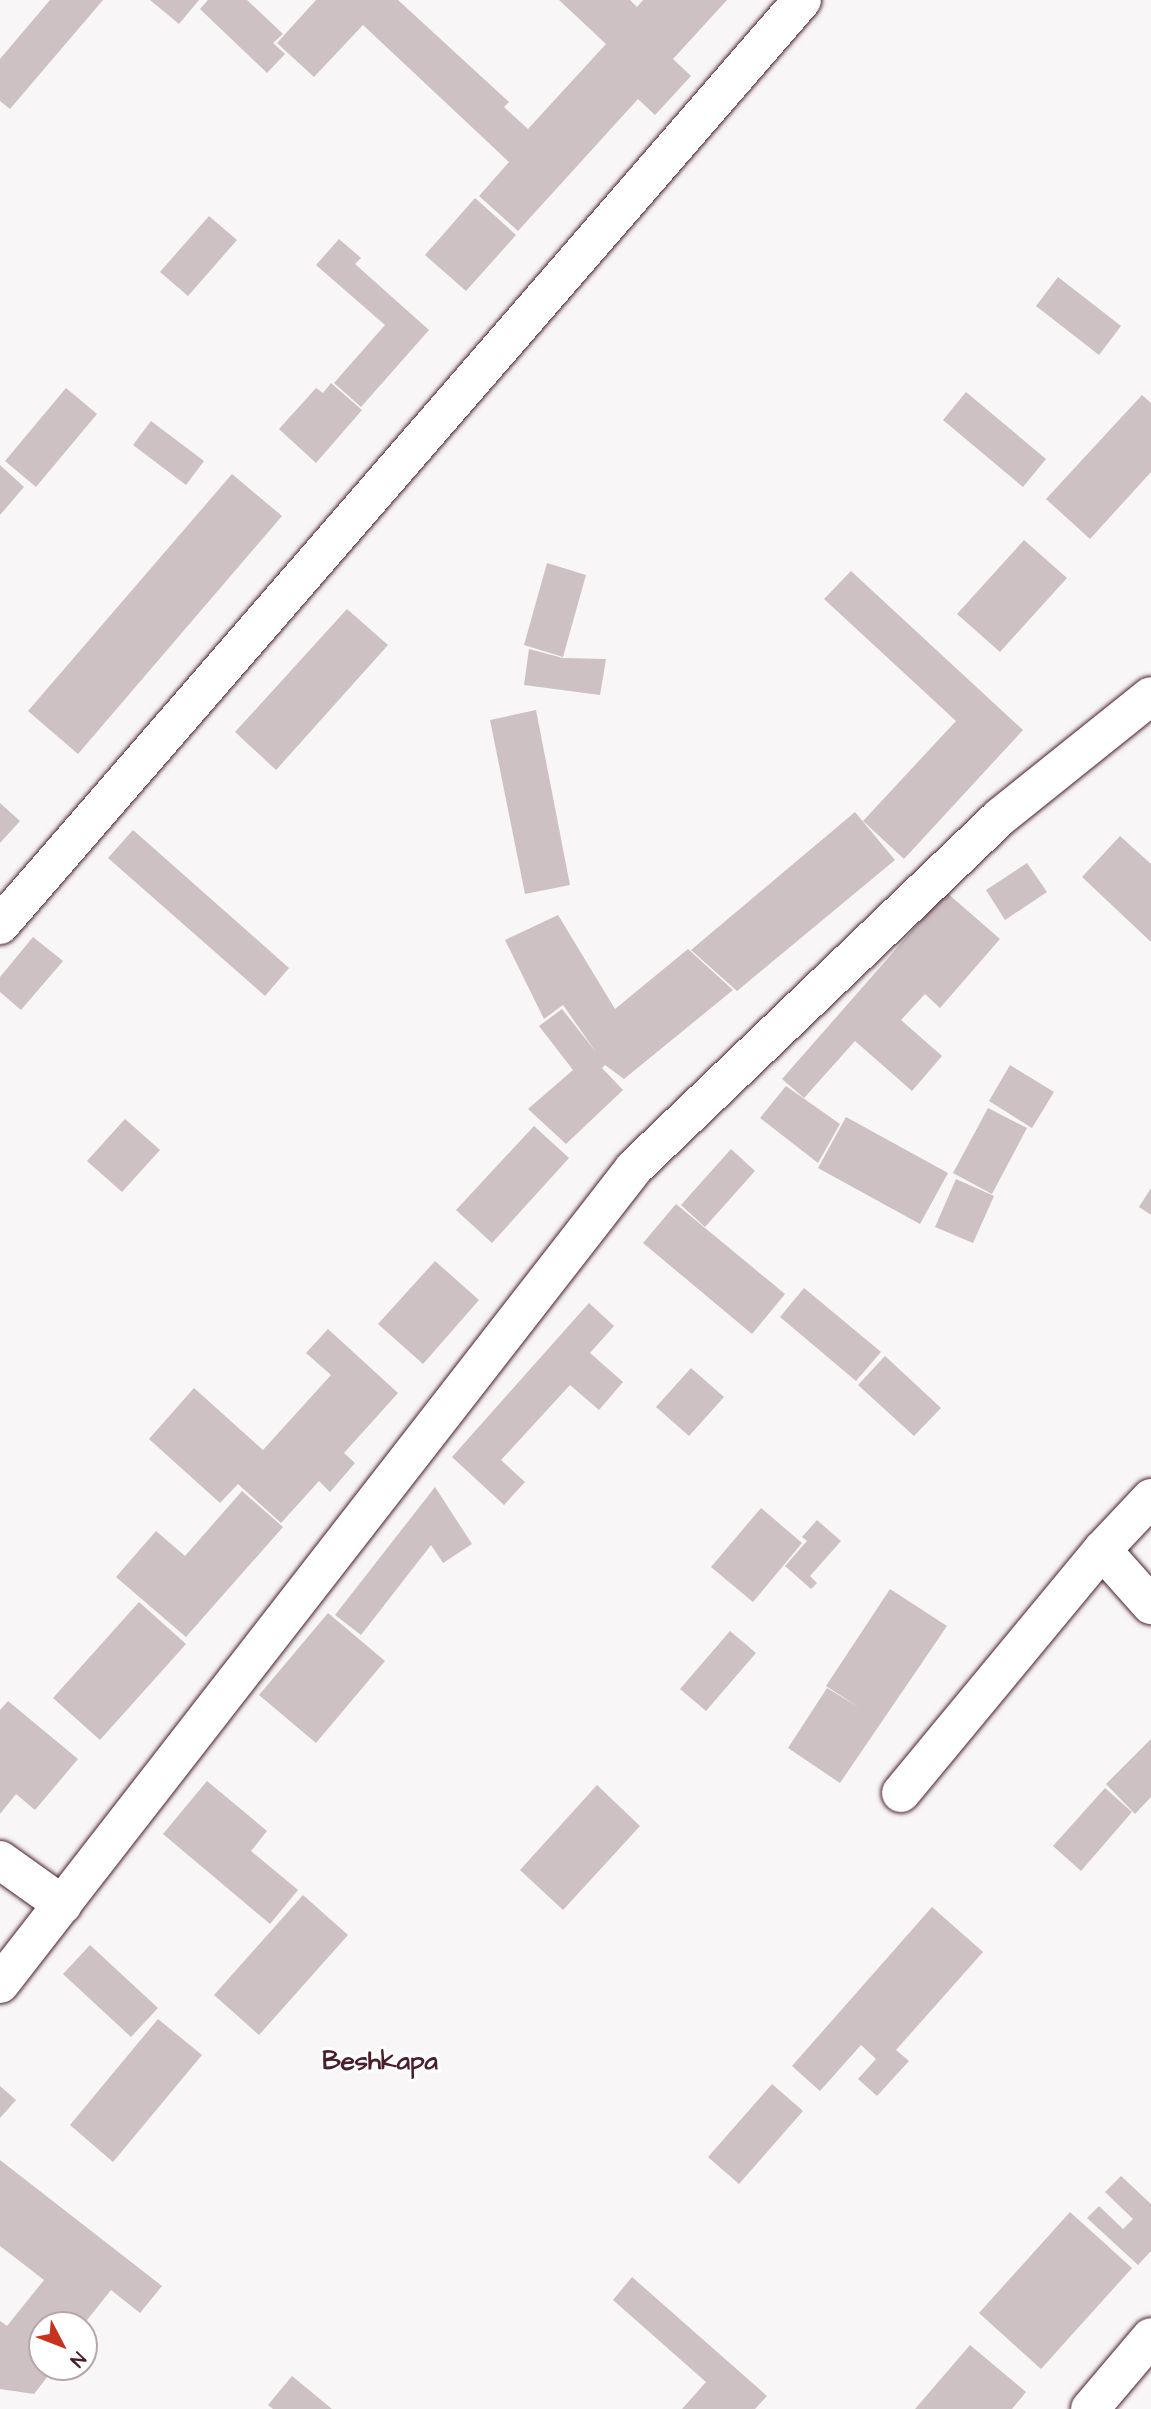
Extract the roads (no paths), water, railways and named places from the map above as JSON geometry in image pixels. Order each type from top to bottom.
[{"type":"street","points":[[0,925],[802,0]]},
{"type":"street","points":[[0,1984],[634,1168],[1000,817],[1151,696]]},
{"type":"street","points":[[901,1793],[1102,1550],[1151,1498]]},
{"type":"street","points":[[1102,1550],[1151,1605]]},
{"type":"street","points":[[0,1860],[64,1905]]},
{"type":"street","points":[[1090,2409],[1151,2337]]},
{"type":"district","name":"Beshkapa","points":[[380,2062]]}]
